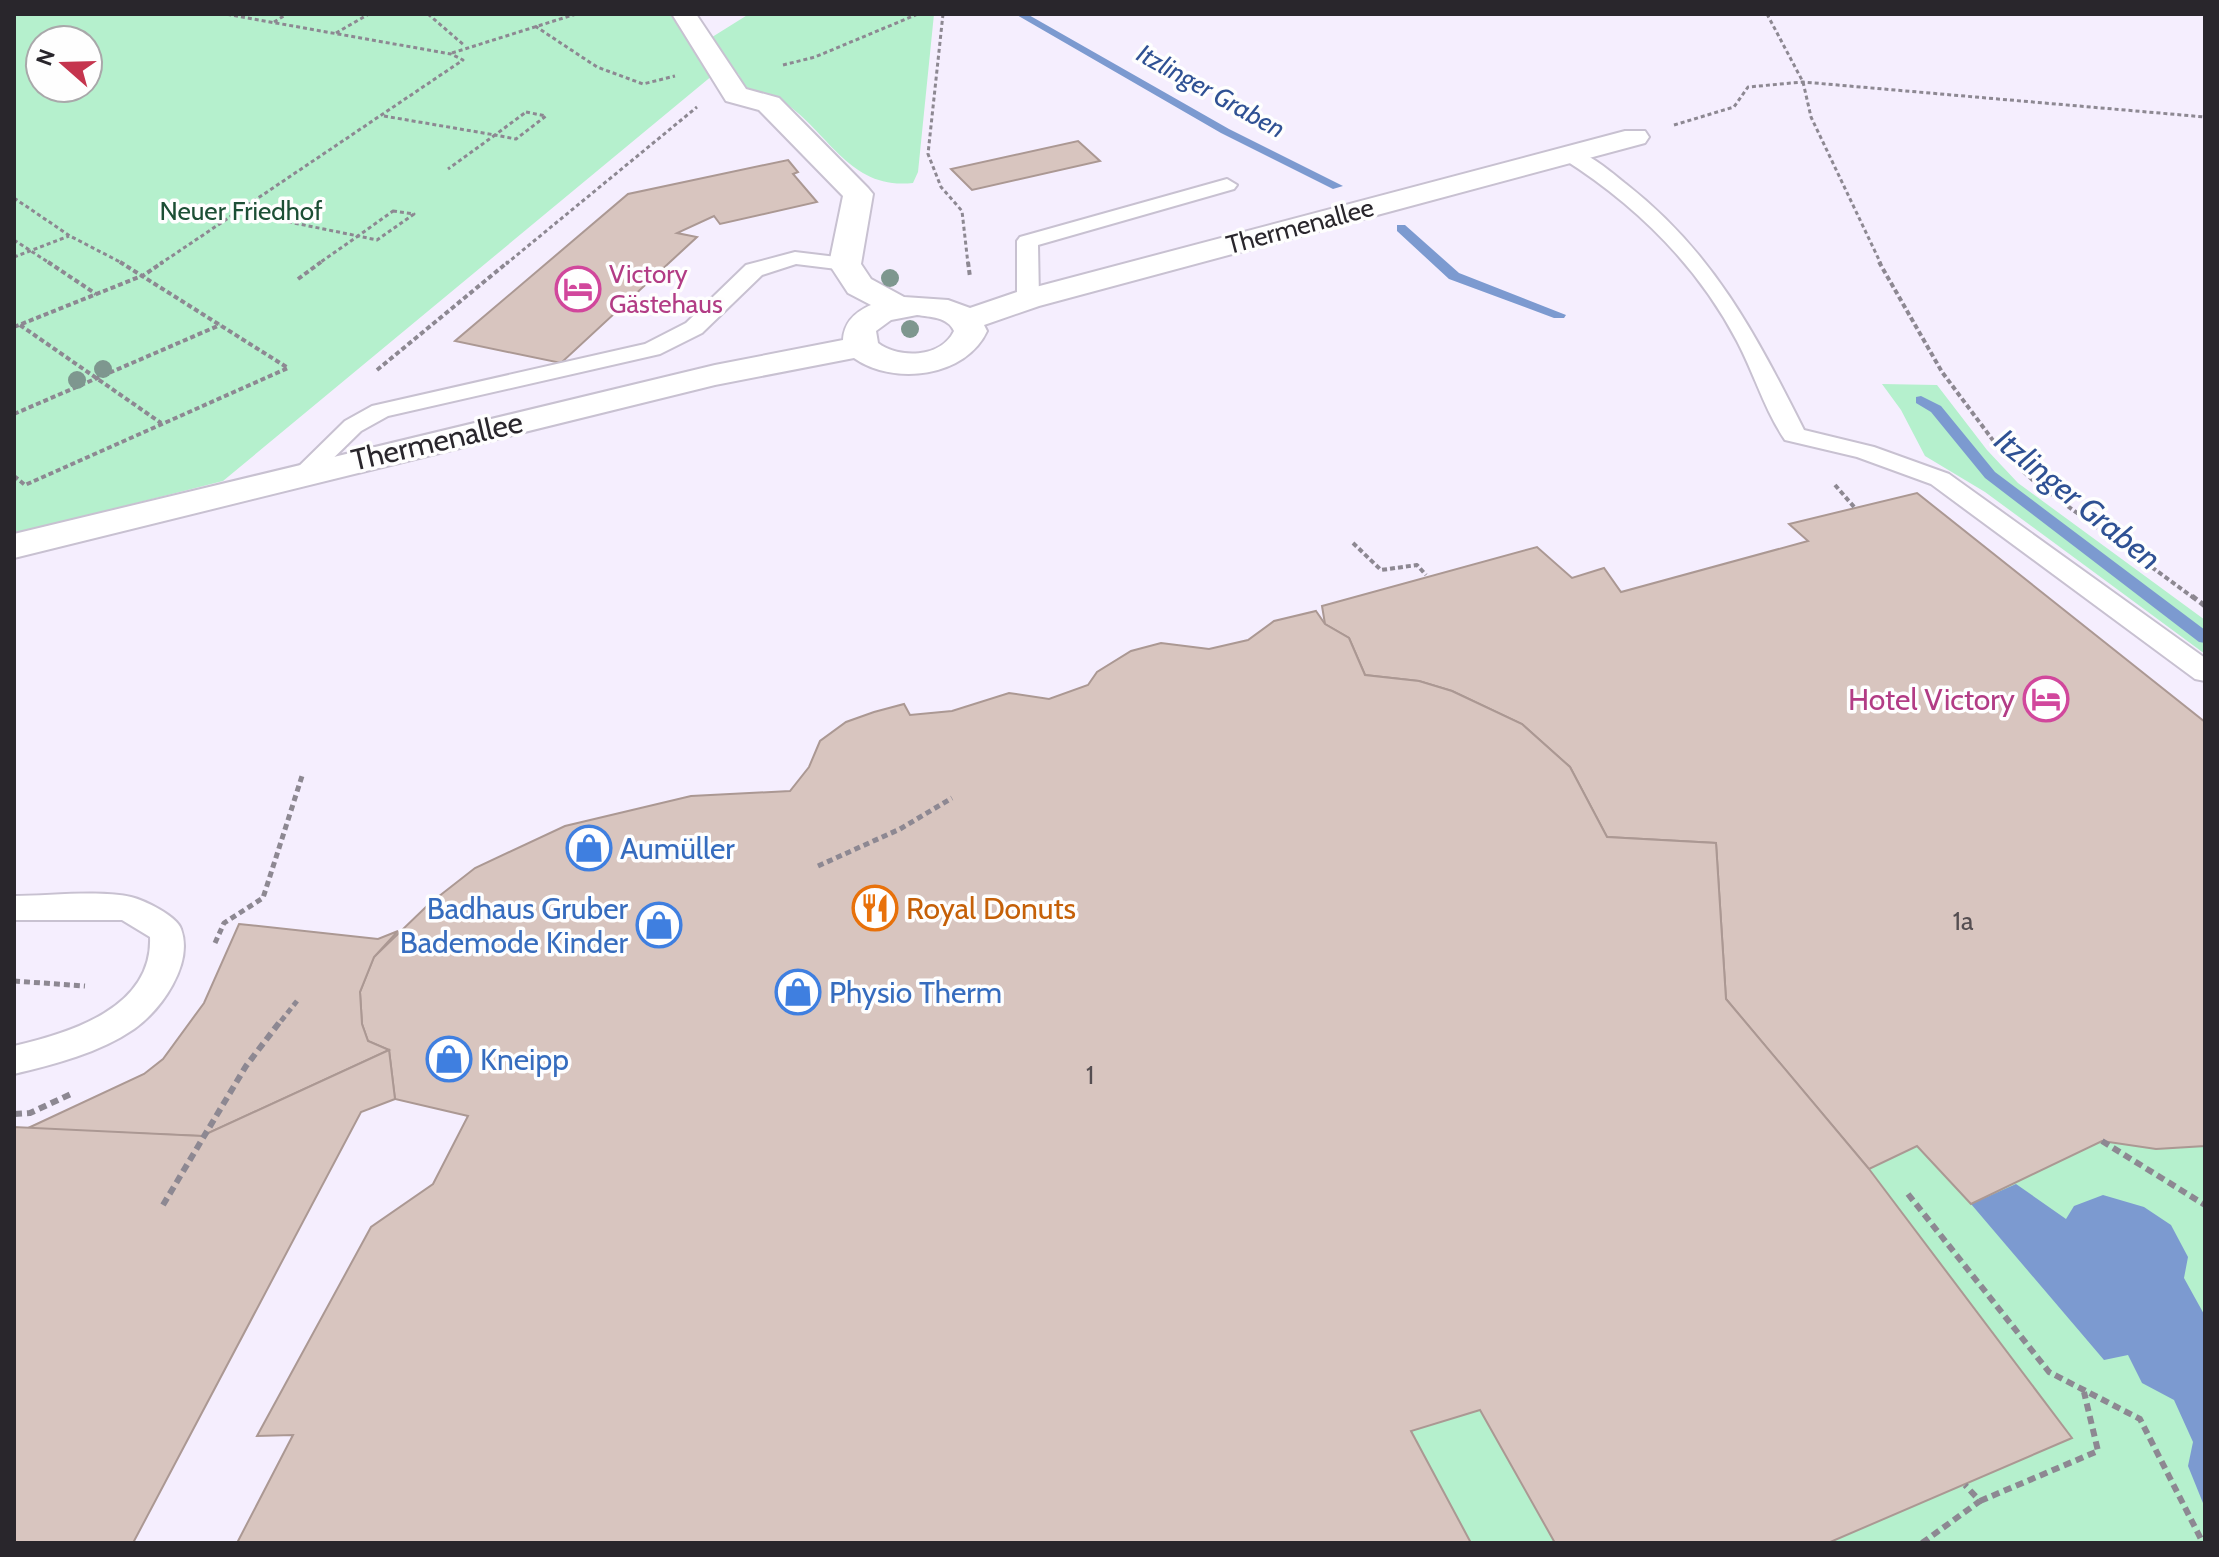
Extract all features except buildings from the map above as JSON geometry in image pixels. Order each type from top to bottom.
[{"type":"street","points":[[684,14],[728,81],[769,104],[858,194],[845,264],[859,286],[899,307]]},
{"type":"street","name":"Thermenallee","points":[[964,317],[1635,137]]},
{"type":"street","points":[[935,306],[964,317],[972,334],[967,344],[941,359],[895,362],[871,354],[862,346],[859,337],[861,327],[870,318],[899,307],[935,306]]},
{"type":"street","name":"Thermenallee","points":[[14,546],[715,375],[862,346]]},
{"type":"lane","points":[[1569,154],[1624,191],[1667,232],[1718,291],[1794,435],[1865,452],[1940,479],[2205,672]]},
{"type":"lane","points":[[1028,299],[1027,241],[1227,185]]},
{"type":"lane","points":[[304,473],[353,426],[380,411],[652,349],[694,328],[754,270],[795,258],[845,264]]},
{"type":"lane","points":[[14,908],[127,908],[166,931],[166,961],[148,995],[108,1029],[69,1048],[14,1060]]},
{"type":"path","points":[[17,326],[144,275],[463,60],[451,54],[225,14]]},
{"type":"path","points":[[273,22],[287,14]]},
{"type":"path","points":[[336,33],[369,14]]},
{"type":"path","points":[[428,14],[465,46]]},
{"type":"path","points":[[451,54],[465,46],[576,14]]},
{"type":"path","points":[[535,26],[597,67],[643,84],[728,81],[815,57],[918,14]]},
{"type":"path","points":[[943,14],[928,154],[941,187],[962,211],[972,289],[964,317]]},
{"type":"path","points":[[1767,14],[1803,82],[1811,117],[1878,260],[1942,372],[2001,451],[2036,483],[2205,606]]},
{"type":"path","points":[[366,380],[728,81]]},
{"type":"path","points":[[1635,137],[1734,107],[1748,87],[1803,82],[2205,117]]},
{"type":"path","points":[[384,116],[495,135],[516,139],[546,116],[526,112],[495,135],[448,169]]},
{"type":"path","points":[[14,198],[70,236],[144,275],[288,368],[25,485],[14,476]]},
{"type":"path","points":[[238,212],[358,236],[377,240],[414,214],[393,211],[358,236],[298,279]]},
{"type":"path","points":[[14,257],[70,236]]},
{"type":"path","points":[[14,240],[96,294]]},
{"type":"path","points":[[14,414],[221,325]]},
{"type":"path","points":[[17,326],[162,424]]},
{"type":"path","points":[[1353,543],[1381,570],[1417,565],[1426,575]]},
{"type":"path","points":[[213,949],[224,923],[263,898],[303,773]]},
{"type":"path","points":[[818,866],[900,829],[952,798]]},
{"type":"path","points":[[163,1205],[246,1066],[297,1001]]},
{"type":"path","points":[[2102,1141],[2205,1205]]},
{"type":"path","points":[[1908,1194],[2049,1372],[2140,1419],[2161,1455],[2203,1543]]},
{"type":"path","points":[[1922,1543],[1980,1501],[2098,1451],[2084,1391]]},
{"type":"path","points":[[1965,1485],[1980,1501]]},
{"type":"green space","name":"Neuer Friedhof","points":[[14,14],[675,14],[713,75],[223,481],[14,534]]},
{"type":"green space","points":[[749,14],[934,14],[918,172],[913,183],[891,183],[873,178],[842,157],[785,103],[748,94],[739,75],[709,39]]},
{"type":"green space","points":[[1882,384],[1937,385],[1987,450],[2018,483],[2205,620],[2205,654],[1985,492],[1925,456],[1901,410]]},
{"type":"green space","points":[[2102,1141],[2156,1149],[2205,1146],[2205,1543],[1828,1543],[2072,1438],[1869,1169],[1917,1146],[1971,1204]]},
{"type":"green space","points":[[1478,1405],[1556,1543],[1471,1543],[1411,1431]]},
{"type":"water","points":[[2016,1184],[2066,1219],[2074,1206],[2103,1195],[2144,1207],[2171,1225],[2188,1257],[2184,1278],[2205,1316],[2205,1508],[2188,1466],[2193,1442],[2174,1400],[2142,1383],[2128,1355],[2104,1360],[1971,1204]]},
{"type":"waterway","name":"Itzlinger Graben","points":[[1020,14],[1225,131],[1337,186]]},
{"type":"waterway","name":"Itzlinger Graben","points":[[1401,228],[1454,276],[1559,315]]},
{"type":"waterway","name":"Itzlinger Graben","points":[[1921,400],[1936,409],[1990,475],[2205,638]]},
{"type":"place","name":"Victory Gästehaus","points":[[578,289]]},
{"type":"place","name":"Hotel Victory","points":[[2046,699]]},
{"type":"place","name":"Aumüller","points":[[589,848]]},
{"type":"place","name":"Royal Donuts","points":[[875,908]]},
{"type":"place","name":"Badhaus Gruber Bademode Kinder","points":[[659,925]]},
{"type":"place","name":"Physio Therm","points":[[798,992]]},
{"type":"place","name":"Kneipp","points":[[449,1059]]}]
